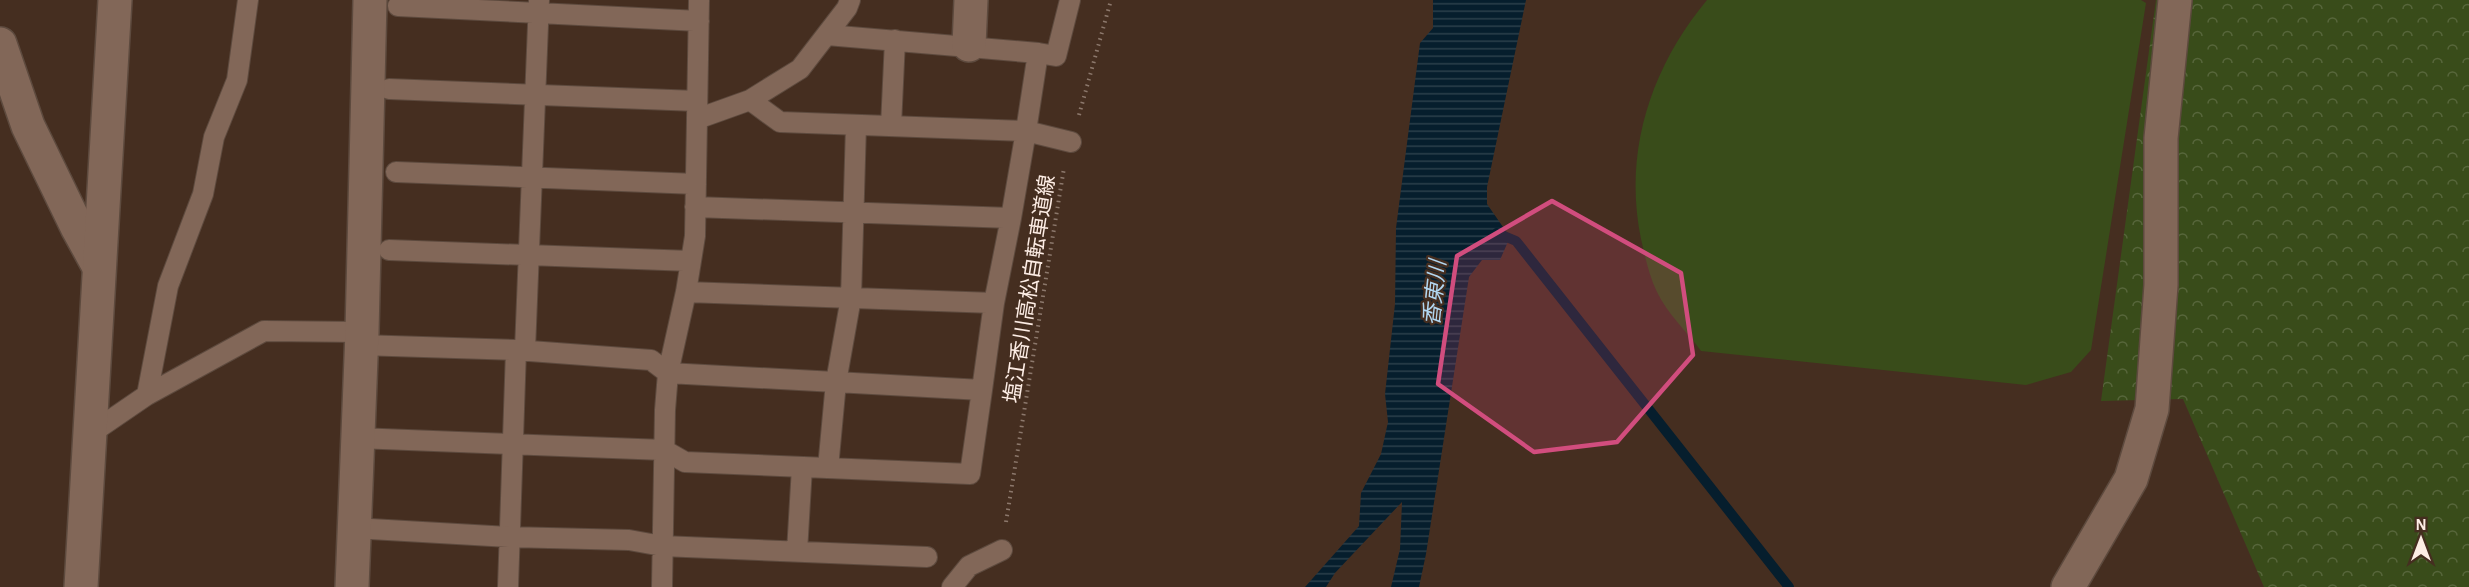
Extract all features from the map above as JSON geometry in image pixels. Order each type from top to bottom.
[{"type":"street","points":[[81,587],[115,0]]},
{"type":"street","points":[[969,45],[971,0]]},
{"type":"street","points":[[2068,587],[2131,479],[2152,409],[2161,285],[2161,138],[2175,0]]},
{"type":"street","points":[[352,587],[361,338],[384,3]]},
{"type":"street","points":[[3,65],[28,126],[99,267]]},
{"type":"lane","points":[[147,395],[168,286],[203,195],[214,137],[237,80],[248,0]]},
{"type":"lane","points":[[662,587],[664,450],[668,373],[686,292],[695,236],[699,0]]},
{"type":"lane","points":[[389,90],[536,94],[697,110],[750,100],[800,69],[847,8],[850,0]]},
{"type":"lane","points":[[826,35],[969,45],[1056,56],[1070,0]]},
{"type":"lane","points":[[384,3],[539,7],[699,21]]},
{"type":"lane","points":[[508,587],[513,443],[529,254],[539,7]]},
{"type":"lane","points":[[891,126],[895,40]]},
{"type":"lane","points":[[357,438],[664,450],[685,462],[970,474],[994,303],[1011,218],[1038,53]]},
{"type":"lane","points":[[750,100],[780,122],[1026,131],[1071,142]]},
{"type":"lane","points":[[828,468],[836,382],[851,298],[856,125]]},
{"type":"lane","points":[[396,172],[696,184]]},
{"type":"lane","points":[[695,207],[1011,218]]},
{"type":"lane","points":[[389,250],[691,261]]},
{"type":"lane","points":[[686,292],[994,303]]},
{"type":"lane","points":[[90,434],[147,395],[264,330],[651,360],[668,373],[982,390]]},
{"type":"lane","points":[[797,552],[802,466]]},
{"type":"lane","points":[[353,528],[509,537],[630,540],[662,546],[927,557]]},
{"type":"lane","points":[[952,587],[969,566],[1002,550]]},
{"type":"path","name":"塩江香川高松自転車道線","points":[[1002,550],[1065,165],[1111,0]]},
{"type":"highlighted area","points":[[1552,201],[1681,273],[1693,355],[1617,442],[1534,452],[1438,384],[1457,256]]},
{"type":"green space","points":[[1707,0],[2141,0],[2146,3],[2091,350],[2071,372],[2026,385],[1701,351],[1666,307],[1652,279],[1641,239],[1636,207],[1636,174],[1639,143],[1646,112],[1657,82],[1687,26]]},
{"type":"green space","points":[[2156,0],[2469,0],[2469,587],[2264,587],[2183,399],[2101,401]]},
{"type":"water","name":"香東川","points":[[1433,0],[1526,0],[1487,187],[1487,204],[1510,237],[1500,260],[1482,260],[1469,277],[1419,587],[1391,587],[1400,549],[1402,502],[1335,573],[1326,587],[1305,587],[1359,526],[1361,493],[1381,454],[1388,422],[1385,394],[1395,304],[1396,228],[1420,43],[1433,28]]},
{"type":"waterway","points":[[1497,233],[1516,241],[1789,587]]}]
